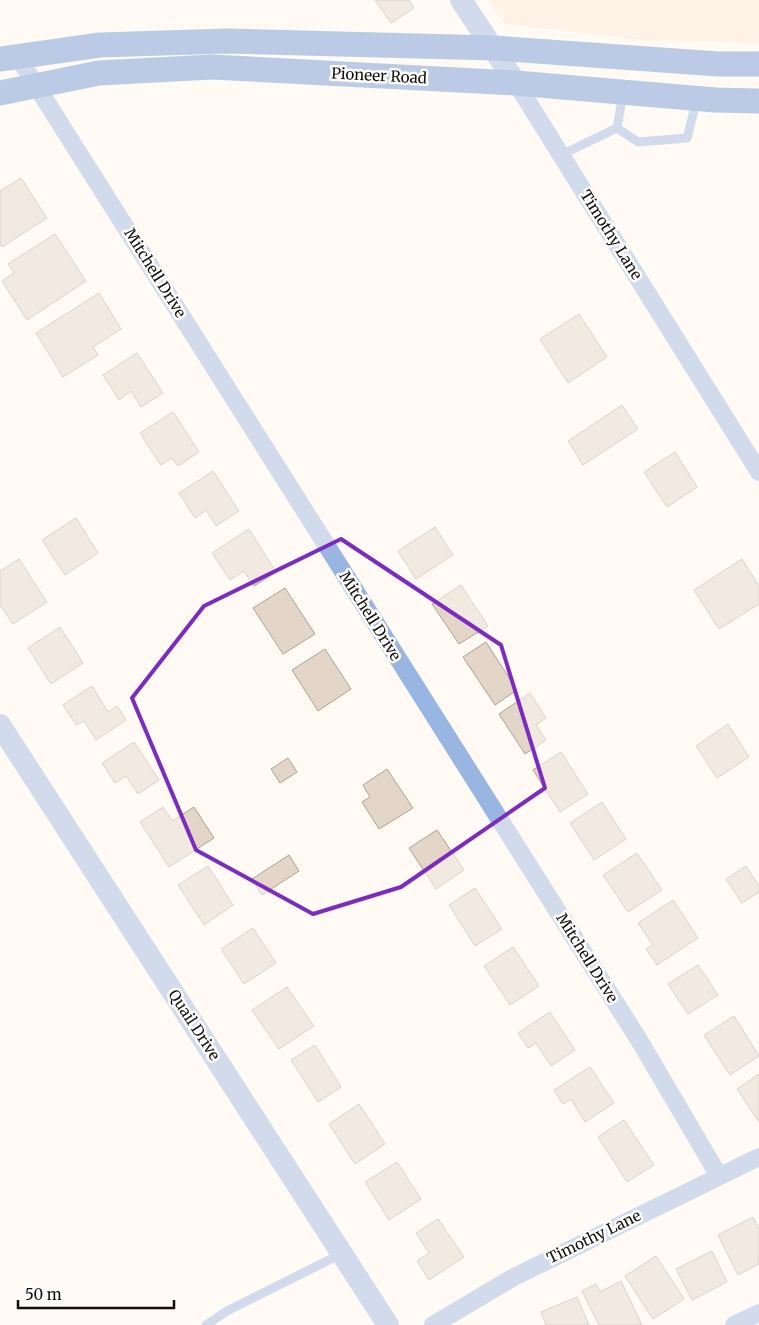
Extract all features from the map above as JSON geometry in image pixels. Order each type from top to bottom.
[{"type":"main road","name":"Pioneer Road","points":[[9,58],[100,45],[218,41],[494,48],[718,64],[759,64]]},
{"type":"main road","name":"Pioneer Road","points":[[0,93],[99,73],[212,67],[516,83],[697,99],[759,101]]},
{"type":"street","name":"Timothy Lane","points":[[461,0],[494,48],[759,472]]},
{"type":"street","name":"Mitchell Drive","points":[[9,58],[37,85],[639,1040],[719,1176]]},
{"type":"street","name":"Quail Drive","points":[[0,725],[388,1325]]},
{"type":"street","name":"Timothy Lane","points":[[433,1325],[514,1277],[759,1157]]},
{"type":"street","points":[[734,1325],[759,1313]]},
{"type":"lane","points":[[617,128],[623,92]]},
{"type":"lane","points":[[617,128],[638,142],[687,138],[697,99]]},
{"type":"lane","points":[[561,155],[617,128]]},
{"type":"lane","points":[[206,1325],[227,1311],[342,1254]]},
{"type":"highlighted area","points":[[341,539],[501,645],[545,788],[401,887],[313,914],[196,850],[132,698],[204,606]]},
{"type":"shaded area","points":[[488,0],[759,0],[759,43],[642,40],[505,24]]},
{"type":"building","points":[[375,0],[409,0],[414,8],[391,23]]},
{"type":"building","points":[[21,178],[47,218],[2,247],[0,244],[0,191]]},
{"type":"building","points":[[55,234],[86,281],[27,320],[2,281],[14,273],[8,264]]},
{"type":"building","points":[[99,293],[121,329],[93,347],[98,355],[63,377],[36,333]]},
{"type":"building","points":[[579,314],[607,357],[568,383],[540,339]]},
{"type":"building","points":[[137,353],[163,393],[141,407],[131,391],[119,400],[103,375]]},
{"type":"building","points":[[622,405],[638,429],[583,465],[568,441]]},
{"type":"building","points":[[173,412],[199,452],[178,466],[172,458],[161,465],[140,433]]},
{"type":"building","points":[[675,452],[697,487],[667,507],[644,472]]},
{"type":"building","points":[[213,471],[239,511],[216,526],[206,510],[195,518],[179,493]]},
{"type":"building","points":[[76,518],[98,553],[65,575],[42,540]]},
{"type":"building","points":[[435,527],[453,555],[416,579],[398,551]]},
{"type":"building","points":[[249,529],[276,572],[254,586],[244,571],[230,580],[212,553]]},
{"type":"building","points":[[19,559],[47,602],[13,624],[0,605],[0,571]]},
{"type":"building","points":[[742,559],[759,586],[759,604],[719,629],[694,590]]},
{"type":"building","points":[[461,585],[488,626],[459,644],[432,604]]},
{"type":"building","points":[[285,588],[315,634],[283,654],[253,608]]},
{"type":"building","points":[[60,627],[83,663],[51,684],[28,648]]},
{"type":"building","points":[[486,642],[517,690],[495,705],[463,657]]},
{"type":"building","points":[[325,649],[351,689],[318,711],[292,670]]},
{"type":"building","points":[[92,686],[108,712],[117,706],[126,720],[96,740],[84,721],[76,725],[63,705]]},
{"type":"building","points":[[530,693],[546,718],[536,725],[546,740],[525,754],[499,714]]},
{"type":"building","points":[[728,724],[749,757],[717,778],[696,746]]},
{"type":"building","points":[[134,742],[159,780],[138,794],[126,776],[115,783],[102,763]]},
{"type":"building","points":[[561,752],[588,794],[560,812],[533,770]]},
{"type":"building","points":[[288,758],[297,772],[280,783],[271,769]]},
{"type":"building","points":[[387,769],[413,808],[379,829],[362,802],[370,797],[363,785]]},
{"type":"building","points":[[602,802],[626,839],[594,860],[570,823]]},
{"type":"building","points":[[163,807],[172,821],[194,807],[214,838],[169,867],[140,822]]},
{"type":"building","points":[[437,830],[464,870],[436,889],[409,848]]},
{"type":"building","points":[[637,853],[662,890],[628,912],[603,875]]},
{"type":"building","points":[[289,855],[299,871],[262,895],[252,879]]},
{"type":"building","points":[[208,866],[233,905],[204,925],[178,885]]},
{"type":"building","points":[[746,866],[759,886],[759,892],[742,903],[726,879]]},
{"type":"building","points":[[475,888],[502,929],[475,946],[449,905]]},
{"type":"building","points":[[673,900],[698,938],[657,965],[646,949],[653,945],[638,923]]},
{"type":"building","points":[[253,928],[276,963],[244,984],[221,949]]},
{"type":"building","points":[[513,947],[539,986],[510,1005],[484,966]]},
{"type":"building","points":[[698,965],[718,995],[688,1014],[668,984]]},
{"type":"building","points":[[287,987],[314,1026],[279,1049],[252,1010]]},
{"type":"building","points":[[550,1012],[575,1050],[551,1066],[536,1043],[528,1048],[518,1033]]},
{"type":"building","points":[[734,1016],[759,1056],[730,1075],[704,1035]]},
{"type":"building","points":[[315,1045],[341,1087],[318,1102],[291,1060]]},
{"type":"building","points":[[590,1067],[614,1103],[585,1122],[571,1099],[563,1104],[554,1090]]},
{"type":"building","points":[[759,1074],[759,1122],[737,1089]]},
{"type":"building","points":[[359,1104],[385,1144],[355,1164],[329,1124]]},
{"type":"building","points":[[624,1120],[654,1165],[627,1182],[598,1137]]},
{"type":"building","points":[[397,1162],[421,1199],[389,1220],[365,1182]]},
{"type":"building","points":[[753,1217],[759,1229],[759,1264],[738,1275],[718,1235]]},
{"type":"building","points":[[438,1219],[464,1257],[429,1280],[417,1261],[429,1253],[416,1233]]},
{"type":"building","points":[[712,1251],[727,1282],[692,1300],[676,1269]]},
{"type":"building","points":[[656,1256],[684,1299],[653,1319],[625,1276]]},
{"type":"building","points":[[621,1281],[642,1325],[599,1325],[582,1291],[596,1284],[600,1292]]},
{"type":"building","points":[[577,1297],[589,1325],[546,1325],[541,1312]]}]
